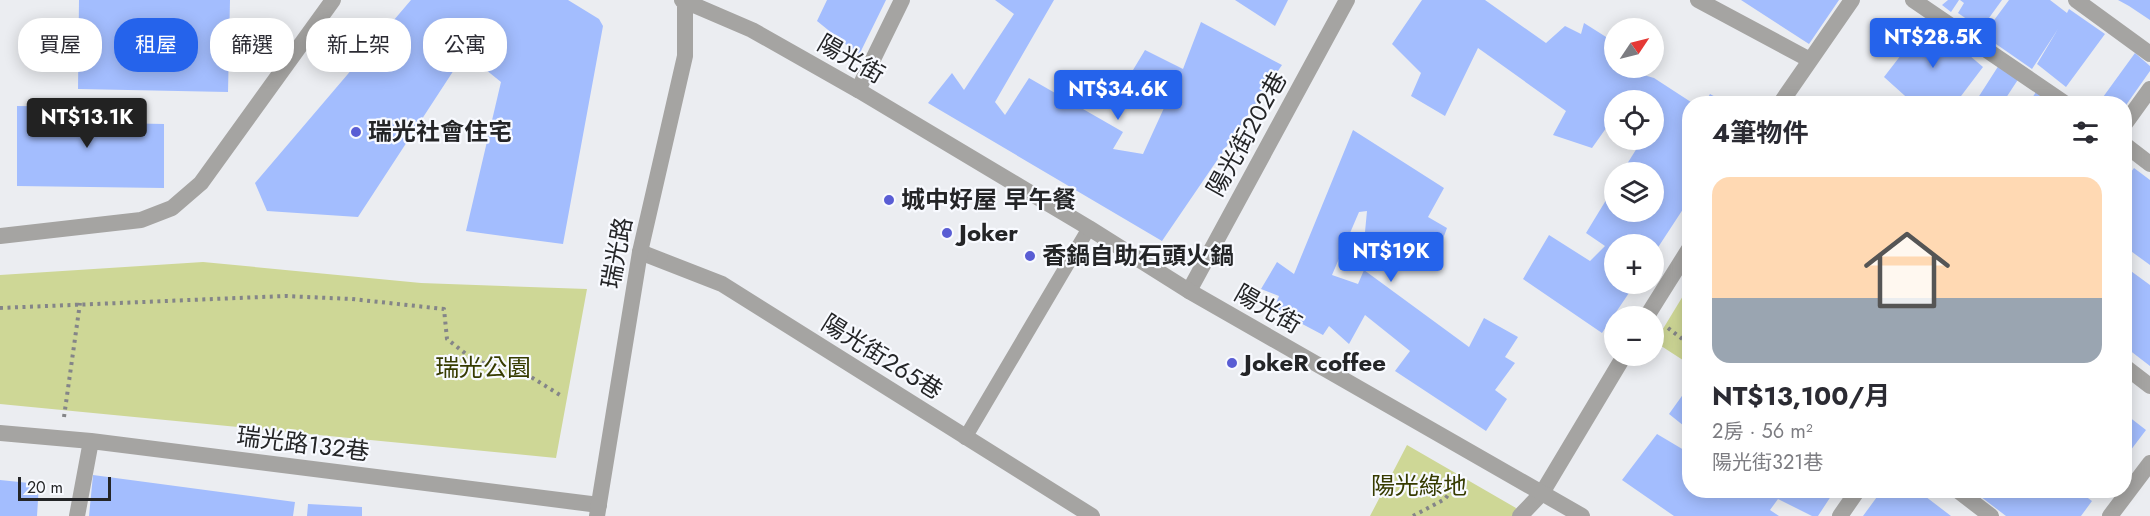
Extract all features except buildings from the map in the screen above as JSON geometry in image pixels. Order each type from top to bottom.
[{"type":"street","points":[[0,236],[141,220],[172,208],[201,183],[333,0]]},
{"type":"street","points":[[858,90],[902,0]]},
{"type":"street","name":"陽光街202巷","points":[[1189,291],[1347,0]]},
{"type":"street","points":[[1698,0],[1810,60]]},
{"type":"street","points":[[1785,96],[1852,0]]},
{"type":"street","points":[[1913,0],[2054,96]]},
{"type":"street","points":[[2076,0],[2150,54]]},
{"type":"street","name":"陽光街","points":[[684,1],[752,30],[858,90],[1089,228],[1189,291],[1582,516]]},
{"type":"street","name":"瑞光路","points":[[598,510],[640,252],[685,56],[684,1]]},
{"type":"street","points":[[2132,113],[2150,89]]},
{"type":"street","points":[[2132,150],[2150,164]]},
{"type":"street","name":"陽光街265巷","points":[[640,252],[723,284],[1092,516]]},
{"type":"street","points":[[1662,306],[1682,264]]},
{"type":"street","points":[[1520,516],[1542,493],[1618,366]]},
{"type":"street","points":[[2132,372],[2150,386]]},
{"type":"street","name":"瑞光路132巷","points":[[0,433],[91,441],[598,510]]},
{"type":"street","points":[[77,516],[91,441]]},
{"type":"street","points":[[2132,486],[2150,462]]},
{"type":"street","points":[[1840,516],[1852,498]]},
{"type":"street","points":[[1967,498],[1991,516]]},
{"type":"street","points":[[2110,516],[2123,498]]},
{"type":"lane","points":[[965,438],[1089,228]]},
{"type":"path","points":[[0,308],[285,296],[352,299],[444,309],[447,339],[475,361],[523,372],[560,395]]},
{"type":"path","points":[[60,438],[81,303]]},
{"type":"path","points":[[1664,326],[1682,339]]},
{"type":"path","points":[[1413,516],[1445,499],[1462,477]]},
{"type":"green space","name":"瑞光公園","points":[[203,262],[421,283],[587,289],[556,458],[0,404],[0,275]]},
{"type":"green space","points":[[1682,298],[1682,359],[1664,348],[1664,327]]},
{"type":"green space","name":"陽光綠地","points":[[1407,445],[1516,508],[1514,516],[1370,516]]},
{"type":"place","name":"瑞光社會住宅","points":[[356,132]]},
{"type":"place","name":"城中好屋 早午餐","points":[[889,200]]},
{"type":"place","name":"Joker","points":[[947,233]]},
{"type":"place","name":"香鍋自助石頭火鍋","points":[[1030,256]]},
{"type":"place","name":"JokeR coffee","points":[[1232,363]]}]
